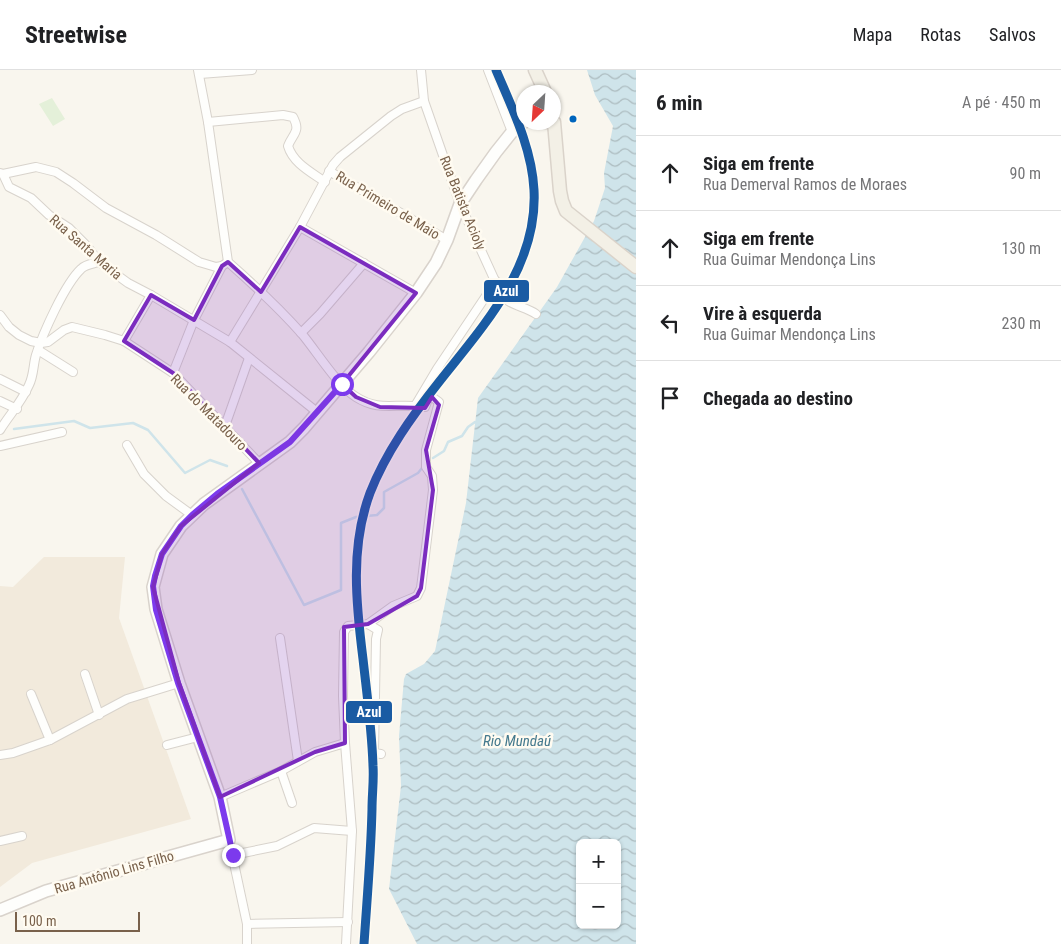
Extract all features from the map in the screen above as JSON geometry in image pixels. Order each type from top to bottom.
[{"type":"main road","points":[[535,70],[542,85]]},
{"type":"main road","points":[[555,130],[562,201],[566,210],[574,219],[636,267]]},
{"type":"street","points":[[173,373],[194,320],[225,264],[208,122],[199,72],[252,70]]},
{"type":"street","name":"Rua Batista Acioly","points":[[421,70],[424,101],[460,204],[503,297],[536,314]]},
{"type":"street","points":[[488,70],[512,132]]},
{"type":"street","points":[[230,342],[300,227],[336,161],[391,116],[402,109],[424,101]]},
{"type":"street","points":[[208,122],[283,115],[293,117],[297,124],[296,133],[288,146],[290,152],[294,159],[325,182]]},
{"type":"street","points":[[247,944],[247,924],[220,797],[178,683],[156,610],[153,586],[162,554],[181,526],[192,515],[259,463],[290,442],[342,384],[416,293],[436,263],[447,240],[460,204],[496,152],[516,129]]},
{"type":"street","name":"Rua Santa Maria","points":[[225,264],[216,267],[199,262],[156,235],[106,208],[56,172],[36,167],[2,174],[9,187],[31,198],[49,215],[69,228],[88,246],[99,262],[128,283],[230,342],[317,412]]},
{"type":"street","name":"Rua Primeiro de Maio","points":[[330,171],[401,215],[447,240]]},
{"type":"street","points":[[300,227],[416,293]]},
{"type":"street","points":[[62,432],[3,446],[0,431],[26,392],[40,346],[59,302],[73,279],[87,264],[99,262]]},
{"type":"street","points":[[301,333],[364,263]]},
{"type":"street","points":[[225,264],[261,292],[301,333],[342,384],[356,397],[380,407],[425,407],[428,399],[432,397],[439,402],[426,450],[426,467],[432,476],[434,490],[421,588],[417,596],[393,606],[368,624],[348,626],[344,632],[344,743],[352,831],[346,944]]},
{"type":"street","points":[[415,406],[496,281]]},
{"type":"street","points":[[124,341],[151,295]]},
{"type":"street","points":[[0,315],[9,327],[19,335],[40,346],[73,372]]},
{"type":"street","name":"Rua do Matadouro","points":[[40,346],[64,330],[72,327],[124,341],[173,373],[259,463]]},
{"type":"street","points":[[225,426],[249,358]]},
{"type":"street","points":[[0,379],[26,392]]},
{"type":"street","points":[[0,401],[16,409]]},
{"type":"street","points":[[127,445],[144,474],[166,496],[192,515]]},
{"type":"street","points":[[368,624],[378,630],[376,638],[374,753],[381,754]]},
{"type":"street","points":[[280,638],[298,761]]},
{"type":"street","points":[[85,674],[99,715]]},
{"type":"street","points":[[0,755],[13,753],[50,740],[127,699],[178,683]]},
{"type":"street","points":[[31,694],[50,740]]},
{"type":"street","points":[[167,745],[198,737]]},
{"type":"street","points":[[220,797],[280,771],[315,752],[344,743]]},
{"type":"street","points":[[280,771],[292,803]]},
{"type":"street","points":[[233,855],[276,846],[314,828],[352,831]]},
{"type":"street","points":[[0,841],[22,836]]},
{"type":"street","name":"Rua Antônio Lins Filho","points":[[0,910],[46,891],[229,840]]},
{"type":"street","points":[[247,924],[348,922]]},
{"type":"highlighted area","points":[[300,227],[416,293],[342,384],[356,397],[380,407],[425,408],[432,397],[439,405],[426,450],[433,490],[421,588],[417,596],[368,624],[344,627],[345,743],[315,752],[220,797],[179,683],[153,587],[162,554],[181,526],[259,463],[173,373],[124,341],[151,295],[194,320],[222,266],[228,262],[261,292]]},
{"type":"shaded area","points":[[44,557],[125,557],[119,618],[191,819],[32,863],[0,887],[0,586],[13,587]]},
{"type":"green space","points":[[52,98],[65,119],[53,126],[39,104]]},
{"type":"water","name":"Rio Mundaú","points":[[587,70],[636,70],[636,944],[417,944],[389,889],[401,786],[399,736],[404,679],[406,674],[424,664],[435,651],[466,503],[478,398],[557,287],[594,221],[605,188],[604,173],[613,126],[595,95]]},
{"type":"waterway","points":[[14,429],[74,421],[90,428],[133,423],[148,430],[185,473],[210,460],[227,466]]},
{"type":"waterway","points":[[433,458],[444,451],[448,442],[462,436],[468,427],[475,422]]},
{"type":"waterway","points":[[242,489],[304,605],[341,590],[341,523],[356,517],[377,515],[384,508],[384,492],[418,473],[422,468]]},
{"type":"transit line","name":"Azul","points":[[364,944],[371,843],[373,772],[357,596],[356,575],[359,534],[376,478],[400,435],[490,317],[518,270],[527,244],[533,218],[534,190],[532,174],[520,128],[496,70]]},
{"type":"route","points":[[233,855],[220,797],[178,683],[156,610],[153,586],[158,563],[181,526],[192,515],[276,450],[290,442],[342,384]]}]
